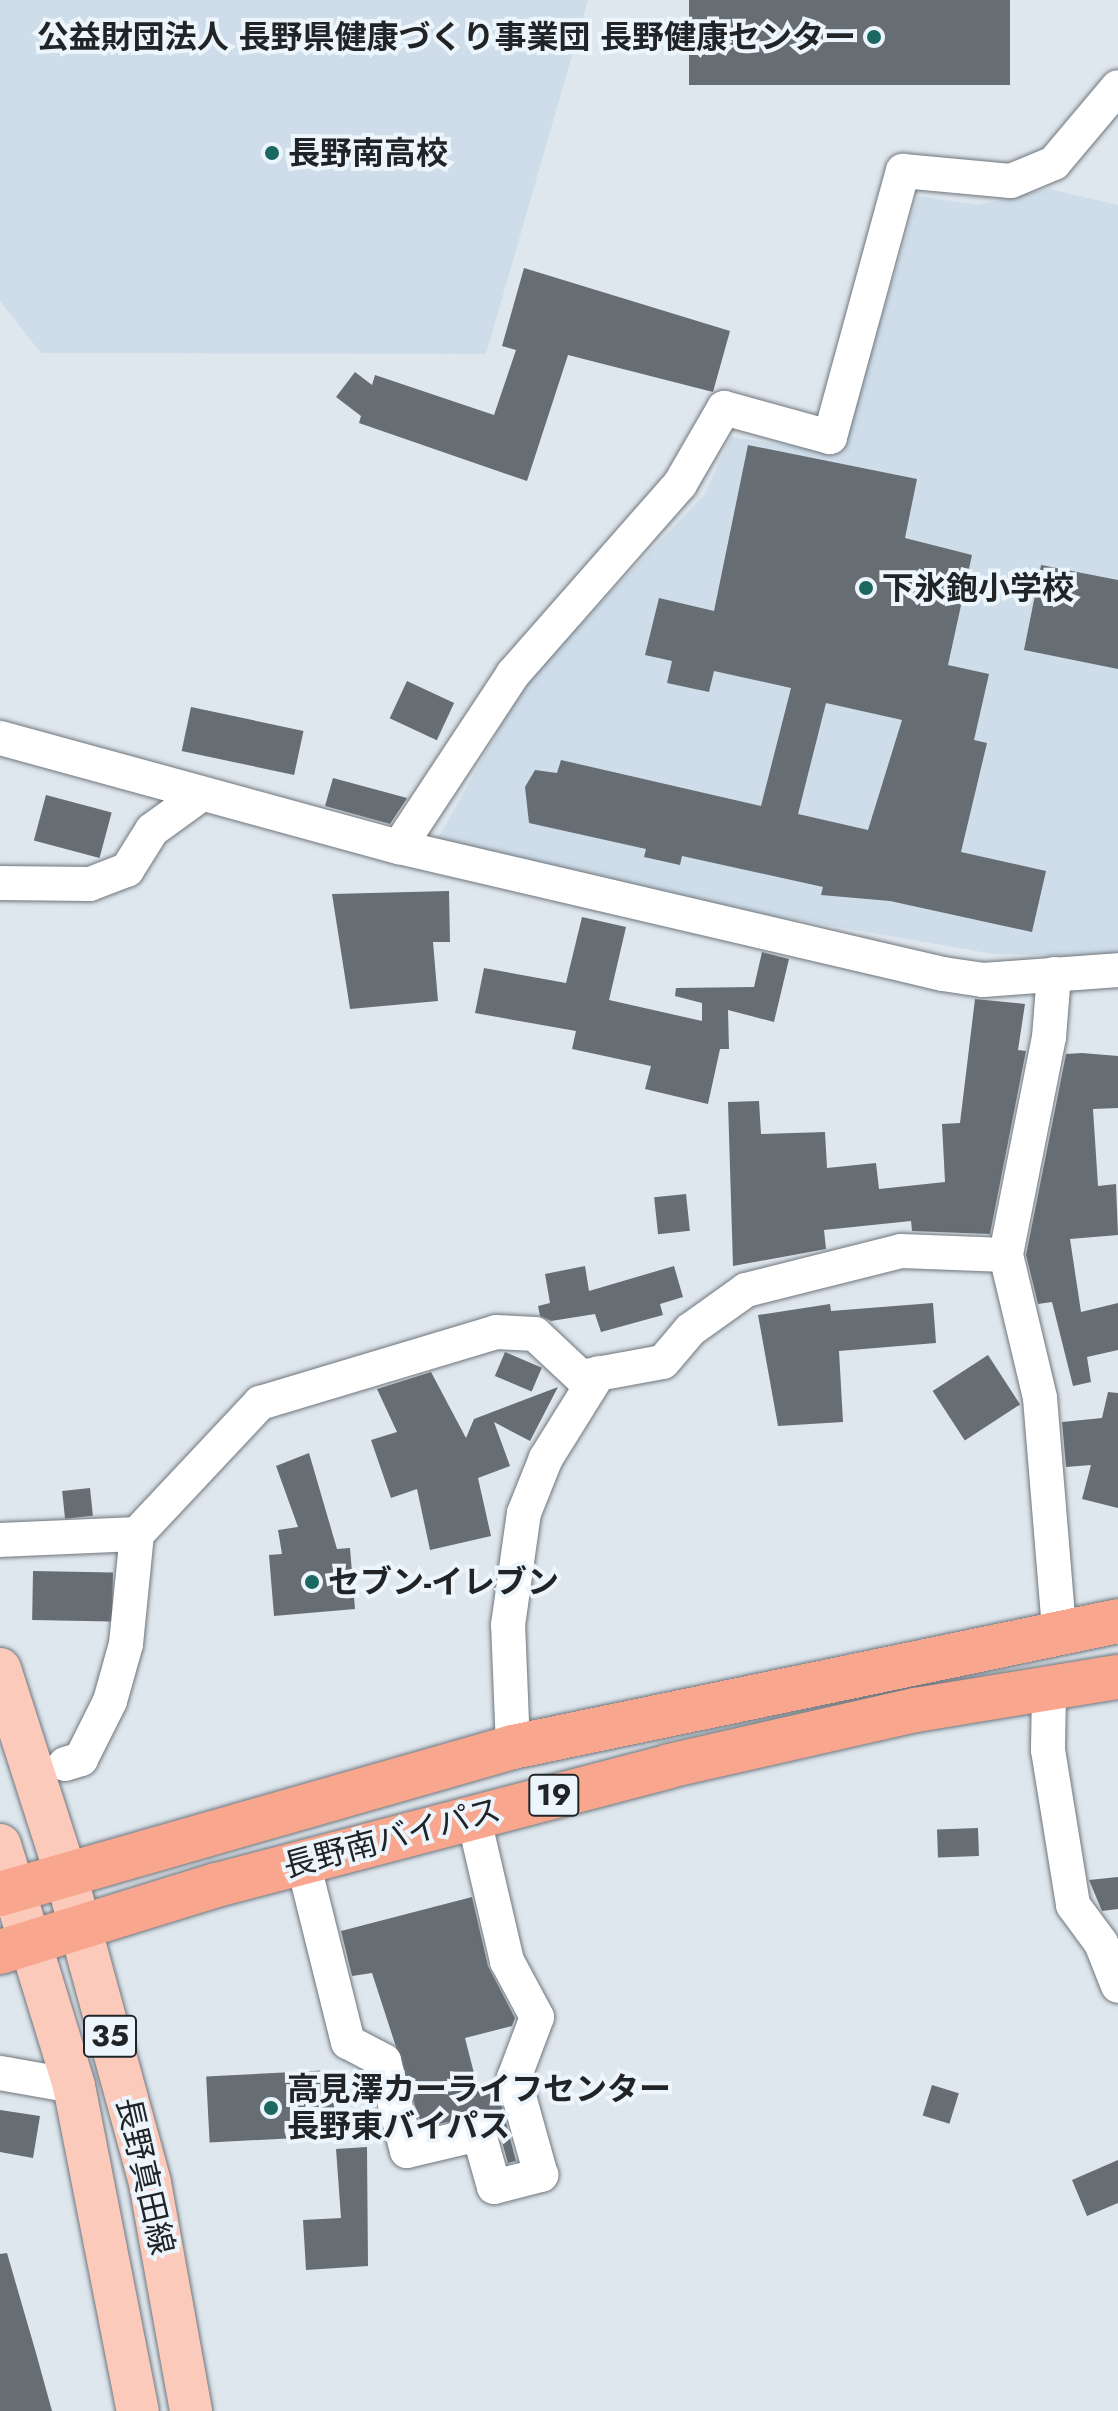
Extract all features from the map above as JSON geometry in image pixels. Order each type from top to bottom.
[{"type":"highway","name":"長野南バイパス","points":[[6,1892],[65,1872],[513,1747],[1118,1621]]},
{"type":"highway","name":"長野南バイパス","points":[[15,1947],[473,1815],[916,1710],[1118,1677]]},
{"type":"main road","name":"長野真田線","points":[[0,1669],[65,1872],[150,2183],[191,2411]]},
{"type":"main road","name":"長野真田線","points":[[0,1845],[15,1947],[74,2086],[138,2411]]},
{"type":"street","points":[[399,847],[513,674],[680,484],[724,408],[830,437],[903,171],[1011,181],[1054,163],[1118,87]]},
{"type":"street","points":[[0,738],[199,796],[399,847],[943,974],[983,980],[1118,970]]},
{"type":"street","points":[[0,883],[90,884],[127,870],[152,830],[199,796]]},
{"type":"street","points":[[1054,974],[1049,1037],[1006,1255],[1040,1398],[1059,1631]]},
{"type":"street","points":[[65,1764],[81,1759],[110,1701],[126,1644],[137,1534],[260,1403],[496,1332],[535,1334],[581,1377],[663,1362],[690,1330],[746,1290],[901,1251],[1006,1255]]},
{"type":"street","points":[[513,1747],[508,1625],[524,1513],[546,1458],[599,1373]]},
{"type":"street","points":[[0,1540],[137,1534]]},
{"type":"street","points":[[1049,1690],[1048,1750],[1073,1905],[1101,1943],[1118,1986]]},
{"type":"street","points":[[303,1862],[348,2042],[384,2061],[407,2151],[479,2134],[494,2187],[541,2175],[514,2078],[537,2017],[507,1961],[473,1815]]},
{"type":"street","points":[[0,2073],[74,2086]]},
{"type":"shaded area","name":"長野南高校","points":[[0,0],[588,0],[486,354],[41,353],[0,301]]},
{"type":"shaded area","name":"下氷鉋小学校","points":[[1049,189],[1118,205],[1118,957],[993,954],[757,913],[437,840],[526,681],[704,495],[731,437],[841,453],[918,196],[979,205]]},
{"type":"building","points":[[689,0],[1010,0],[1010,85],[689,85]]},
{"type":"building","points":[[524,268],[730,331],[713,392],[568,355],[527,481],[359,423],[361,416],[336,397],[355,372],[372,385],[375,375],[494,415],[516,350],[502,346]]},
{"type":"building","points":[[748,445],[917,479],[905,538],[972,555],[948,665],[989,674],[974,740],[987,743],[961,852],[1046,871],[1032,932],[890,901],[821,895],[823,887],[682,856],[680,865],[644,857],[646,849],[529,823],[525,787],[535,770],[557,773],[561,760],[761,806],[791,688],[714,671],[709,692],[667,683],[672,661],[645,655],[659,598],[714,611]],"holes":[[[826,703],[902,720],[868,830],[798,814]]]},
{"type":"building","points":[[1041,565],[1118,580],[1118,669],[1024,650]]},
{"type":"building","points":[[407,681],[454,703],[437,740],[390,718]]},
{"type":"building","points":[[191,707],[303,731],[294,775],[182,751]]},
{"type":"building","points":[[333,778],[407,798],[390,824],[325,806]]},
{"type":"building","points":[[46,795],[112,813],[100,858],[34,840]]},
{"type":"building","points":[[449,891],[450,942],[433,942],[438,1001],[350,1009],[332,894]]},
{"type":"building","points":[[582,917],[626,927],[609,1000],[702,1021],[702,1003],[675,996],[676,988],[754,987],[762,952],[789,959],[774,1022],[728,1010],[729,1049],[720,1049],[708,1104],[645,1089],[651,1066],[572,1049],[576,1031],[475,1013],[484,968],[566,983]]},
{"type":"building","points":[[975,999],[1025,1004],[1018,1050],[1026,1051],[990,1234],[912,1231],[911,1221],[824,1230],[826,1249],[733,1266],[728,1102],[759,1101],[761,1134],[825,1132],[827,1168],[876,1163],[879,1189],[945,1182],[942,1124],[960,1123]]},
{"type":"building","points":[[1066,1054],[1118,1056],[1118,1108],[1093,1109],[1098,1186],[1116,1184],[1118,1235],[1070,1239],[1081,1312],[1118,1303],[1118,1350],[1087,1357],[1091,1382],[1073,1386],[1052,1302],[1038,1304],[1026,1255]]},
{"type":"building","points":[[686,1194],[690,1231],[658,1234],[654,1197]]},
{"type":"building","points":[[585,1266],[589,1291],[674,1266],[683,1297],[660,1304],[663,1315],[601,1332],[595,1314],[551,1321],[540,1316],[538,1306],[550,1303],[545,1274]]},
{"type":"building","points":[[933,1303],[936,1343],[839,1351],[843,1422],[778,1426],[758,1315],[830,1304],[831,1311]]},
{"type":"building","points":[[505,1352],[542,1368],[532,1392],[495,1376]]},
{"type":"building","points":[[988,1355],[1020,1404],[965,1440],[933,1391]]},
{"type":"building","points":[[431,1372],[466,1438],[474,1419],[558,1387],[530,1441],[494,1422],[510,1466],[478,1478],[491,1536],[430,1550],[417,1489],[391,1498],[371,1440],[397,1432],[377,1389]]},
{"type":"building","points":[[1108,1392],[1118,1393],[1118,1508],[1082,1499],[1091,1465],[1066,1467],[1062,1422],[1102,1418]]},
{"type":"building","points":[[309,1453],[337,1549],[350,1548],[355,1609],[274,1616],[269,1555],[282,1554],[278,1530],[298,1527],[276,1466]]},
{"type":"building","points":[[90,1488],[93,1516],[65,1519],[62,1491]]},
{"type":"building","points":[[33,1571],[113,1572],[112,1621],[32,1620]]},
{"type":"building","points":[[978,1828],[979,1856],[938,1857],[937,1829]]},
{"type":"building","points":[[1118,1877],[1118,1909],[1102,1911],[1089,1880]]},
{"type":"building","points":[[472,1897],[488,1966],[515,2018],[512,2026],[465,2038],[477,2085],[495,2080],[516,2161],[508,2163],[498,2128],[485,2115],[422,2127],[372,1973],[352,1976],[341,1931]]},
{"type":"building","name":"高見澤カーライフセンター 長野東バイパス","points":[[332,2070],[335,2136],[210,2143],[206,2077]]},
{"type":"building","points":[[932,2085],[959,2093],[949,2124],[923,2116]]},
{"type":"building","points":[[0,2110],[40,2116],[33,2158],[0,2152]]},
{"type":"building","points":[[367,2147],[368,2266],[306,2270],[303,2220],[341,2218],[336,2149]]},
{"type":"building","points":[[1118,2160],[1118,2203],[1087,2216],[1072,2180]]},
{"type":"building","points":[[7,2253],[52,2411],[0,2411],[0,2254]]},
{"type":"place","name":"公益財団法人 長野県健康づくり事業団 長野健康センター","points":[[874,37]]},
{"type":"place","name":"長野南高校","points":[[272,153]]},
{"type":"place","name":"下氷鉋小学校","points":[[866,588]]},
{"type":"place","name":"セブン-イレブン","points":[[312,1582]]},
{"type":"place","name":"高見澤カーライフセンター 長野東バイパス","points":[[271,2108]]}]
